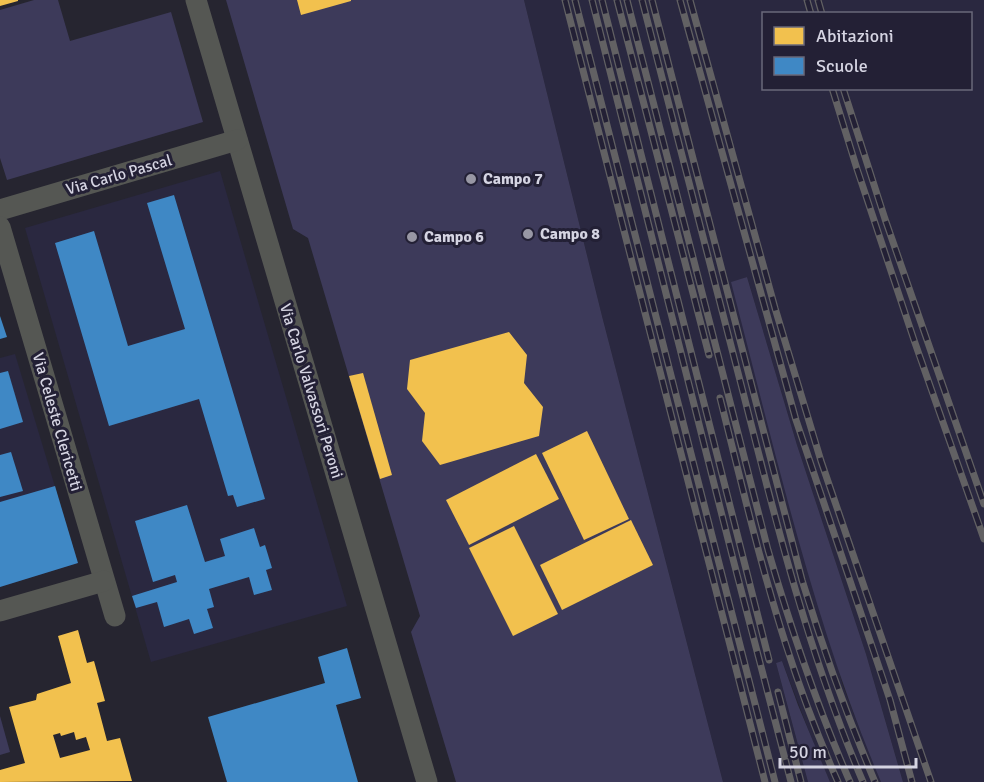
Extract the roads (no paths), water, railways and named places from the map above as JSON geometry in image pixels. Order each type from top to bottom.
[{"type":"street","name":"Via Carlo Valvassori Peroni","points":[[196,0],[427,782]]},
{"type":"street","name":"Via Carlo Pascal","points":[[0,210],[237,140]]},
{"type":"street","name":"Via Celeste Clericetti","points":[[0,227],[115,616]]},
{"type":"street","points":[[0,611],[104,581]]},
{"type":"railway","points":[[565,0],[765,782]]},
{"type":"railway","points":[[575,0],[775,782]]},
{"type":"railway","points":[[592,0],[791,782]]},
{"type":"railway","points":[[602,0],[769,660]]},
{"type":"railway","points":[[617,0],[709,355]]},
{"type":"railway","points":[[627,0],[768,550],[805,667],[850,782]]},
{"type":"railway","points":[[642,0],[782,543],[827,688],[863,782]]},
{"type":"railway","points":[[652,0],[802,580],[836,682],[875,782]]},
{"type":"railway","points":[[680,0],[796,420],[890,700],[912,782]]},
{"type":"railway","points":[[690,0],[775,308],[821,461],[931,782]]},
{"type":"railway","points":[[807,0],[810,12]]},
{"type":"railway","points":[[818,0],[821,12]]},
{"type":"railway","points":[[833,90],[914,340],[984,539]]},
{"type":"railway","points":[[844,90],[885,219],[984,504]]},
{"type":"railway","points":[[720,398],[777,615],[804,697],[838,782]]},
{"type":"railway","points":[[778,692],[801,782]]},
{"type":"place","name":"Campo 7","points":[[471,179]]},
{"type":"place","name":"Campo 8","points":[[528,234]]},
{"type":"place","name":"Campo 6","points":[[412,237]]}]
